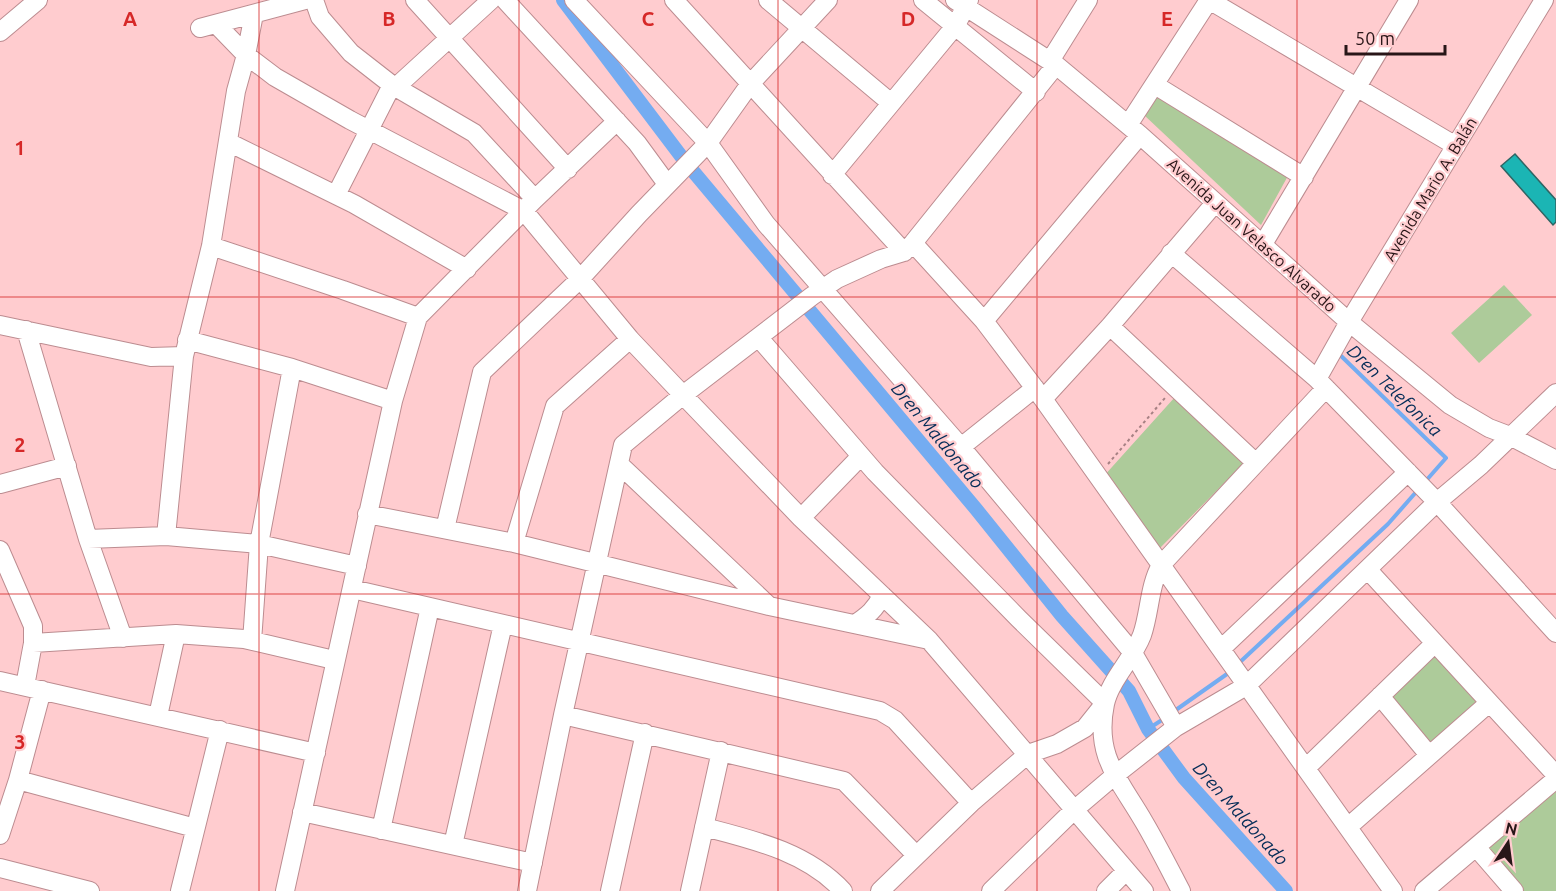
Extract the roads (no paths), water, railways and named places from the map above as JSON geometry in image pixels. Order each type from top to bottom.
[{"type":"street","points":[[0,32],[38,0]]},
{"type":"street","points":[[305,0],[208,26],[275,76],[370,130],[530,205]]},
{"type":"street","points":[[314,0],[320,17],[351,53],[394,86],[474,133],[530,205],[580,279],[630,339],[801,518],[929,640],[1028,754],[1125,872],[1144,891]]},
{"type":"street","points":[[415,0],[568,169]]},
{"type":"street","points":[[336,195],[394,86],[491,0]]},
{"type":"street","points":[[505,0],[637,143],[667,184]]},
{"type":"street","points":[[674,0],[832,175],[984,321],[1098,476],[1393,891]]},
{"type":"street","points":[[768,0],[891,103]]},
{"type":"street","points":[[446,529],[482,372],[580,279],[708,143],[750,84],[828,0]]},
{"type":"street","points":[[923,0],[1036,92]]},
{"type":"street","points":[[527,891],[563,715],[623,445],[683,396],[837,279],[908,247],[1036,92],[1088,0]]},
{"type":"street","points":[[984,321],[1134,130],[1155,85],[1209,0],[1456,146]]},
{"type":"street","points":[[1263,244],[1409,0]]},
{"type":"street","name":"Avenida Mario A. Balán","points":[[1161,565],[1256,463],[1322,383],[1349,322],[1544,0]]},
{"type":"street","points":[[580,2],[708,143],[817,293],[961,447],[1130,659],[1176,727]]},
{"type":"street","points":[[832,175],[956,26],[963,3]]},
{"type":"street","name":"Avenida Juan Velasco Alvarado","points":[[963,3],[1053,63],[1134,130],[1349,322],[1450,405],[1480,423],[1556,460]]},
{"type":"street","points":[[166,536],[185,348],[211,246],[236,91],[254,14]]},
{"type":"street","points":[[1155,85],[1304,177]]},
{"type":"street","points":[[285,891],[334,660],[393,401],[418,317],[617,121]]},
{"type":"street","points":[[228,142],[336,195],[466,269]]},
{"type":"street","points":[[961,447],[1039,394],[1110,326],[1215,203]]},
{"type":"street","points":[[211,246],[418,317]]},
{"type":"street","points":[[1172,253],[1322,383],[1437,502],[1556,633]]},
{"type":"street","points":[[0,325],[151,357],[185,348],[292,368],[393,401]]},
{"type":"street","points":[[1110,326],[1256,463]]},
{"type":"street","points":[[26,330],[88,539],[123,638]]},
{"type":"street","points":[[759,338],[861,456],[959,559],[1105,703]]},
{"type":"street","points":[[514,543],[555,406],[630,339]]},
{"type":"street","points":[[252,641],[260,544],[292,368]]},
{"type":"street","points":[[991,891],[1074,810],[1114,776],[1176,727],[1246,686],[1437,502],[1481,465],[1556,393]]},
{"type":"street","points":[[801,518],[861,456]]},
{"type":"street","points":[[619,464],[769,606]]},
{"type":"street","points":[[0,484],[67,466]]},
{"type":"street","points":[[1221,649],[1408,472]]},
{"type":"street","points":[[368,514],[514,543],[769,606],[929,640]]},
{"type":"street","points":[[88,539],[166,536],[260,544],[357,566]]},
{"type":"street","points":[[0,550],[33,626],[34,688],[18,780],[0,835]]},
{"type":"street","points":[[880,891],[971,803],[1028,754],[1057,744],[1085,728],[1105,703],[1142,636],[1152,587],[1161,565]]},
{"type":"street","points":[[1368,570],[1556,777],[1424,891]]},
{"type":"street","points":[[352,589],[888,714],[971,803]]},
{"type":"street","points":[[855,624],[877,606],[882,595]]},
{"type":"street","points":[[381,830],[430,607]]},
{"type":"street","points":[[453,845],[503,624]]},
{"type":"street","points":[[158,716],[176,633]]},
{"type":"street","points":[[33,643],[176,633],[252,641],[334,660]]},
{"type":"street","points":[[1306,768],[1434,644]]},
{"type":"street","points":[[0,681],[316,753]]},
{"type":"street","points":[[1380,696],[1429,755]]},
{"type":"street","points":[[1105,703],[1102,732],[1107,760],[1114,776],[1144,822],[1180,891]]},
{"type":"street","points":[[1348,827],[1489,703]]},
{"type":"street","points":[[563,715],[844,781],[916,855]]},
{"type":"street","points":[[180,891],[220,730]]},
{"type":"street","points":[[610,891],[645,733]]},
{"type":"street","points":[[690,891],[721,751]]},
{"type":"street","points":[[18,780],[195,828]]},
{"type":"street","points":[[302,812],[533,863]]},
{"type":"street","points":[[704,827],[765,843],[795,855],[843,891]]},
{"type":"street","points":[[1476,847],[1514,891]]},
{"type":"street","points":[[0,868],[87,891]]},
{"type":"street","points":[[1106,891],[1125,872]]},
{"type":"waterway","name":"Dren Maldonado","points":[[563,0],[687,164],[976,509],[1062,616],[1129,691],[1148,729],[1184,778],[1286,891]]},
{"type":"waterway","name":"Dren Telefonica","points":[[1337,352],[1446,458],[1424,483]]},
{"type":"waterway","name":"Dren Telefonica","points":[[1239,663],[1388,524],[1417,491]]},
{"type":"waterway","name":"Dren Telefonica","points":[[1173,712],[1227,674]]},
{"type":"waterway","name":"Dren Telefonica","points":[[1148,729],[1165,718]]}]
